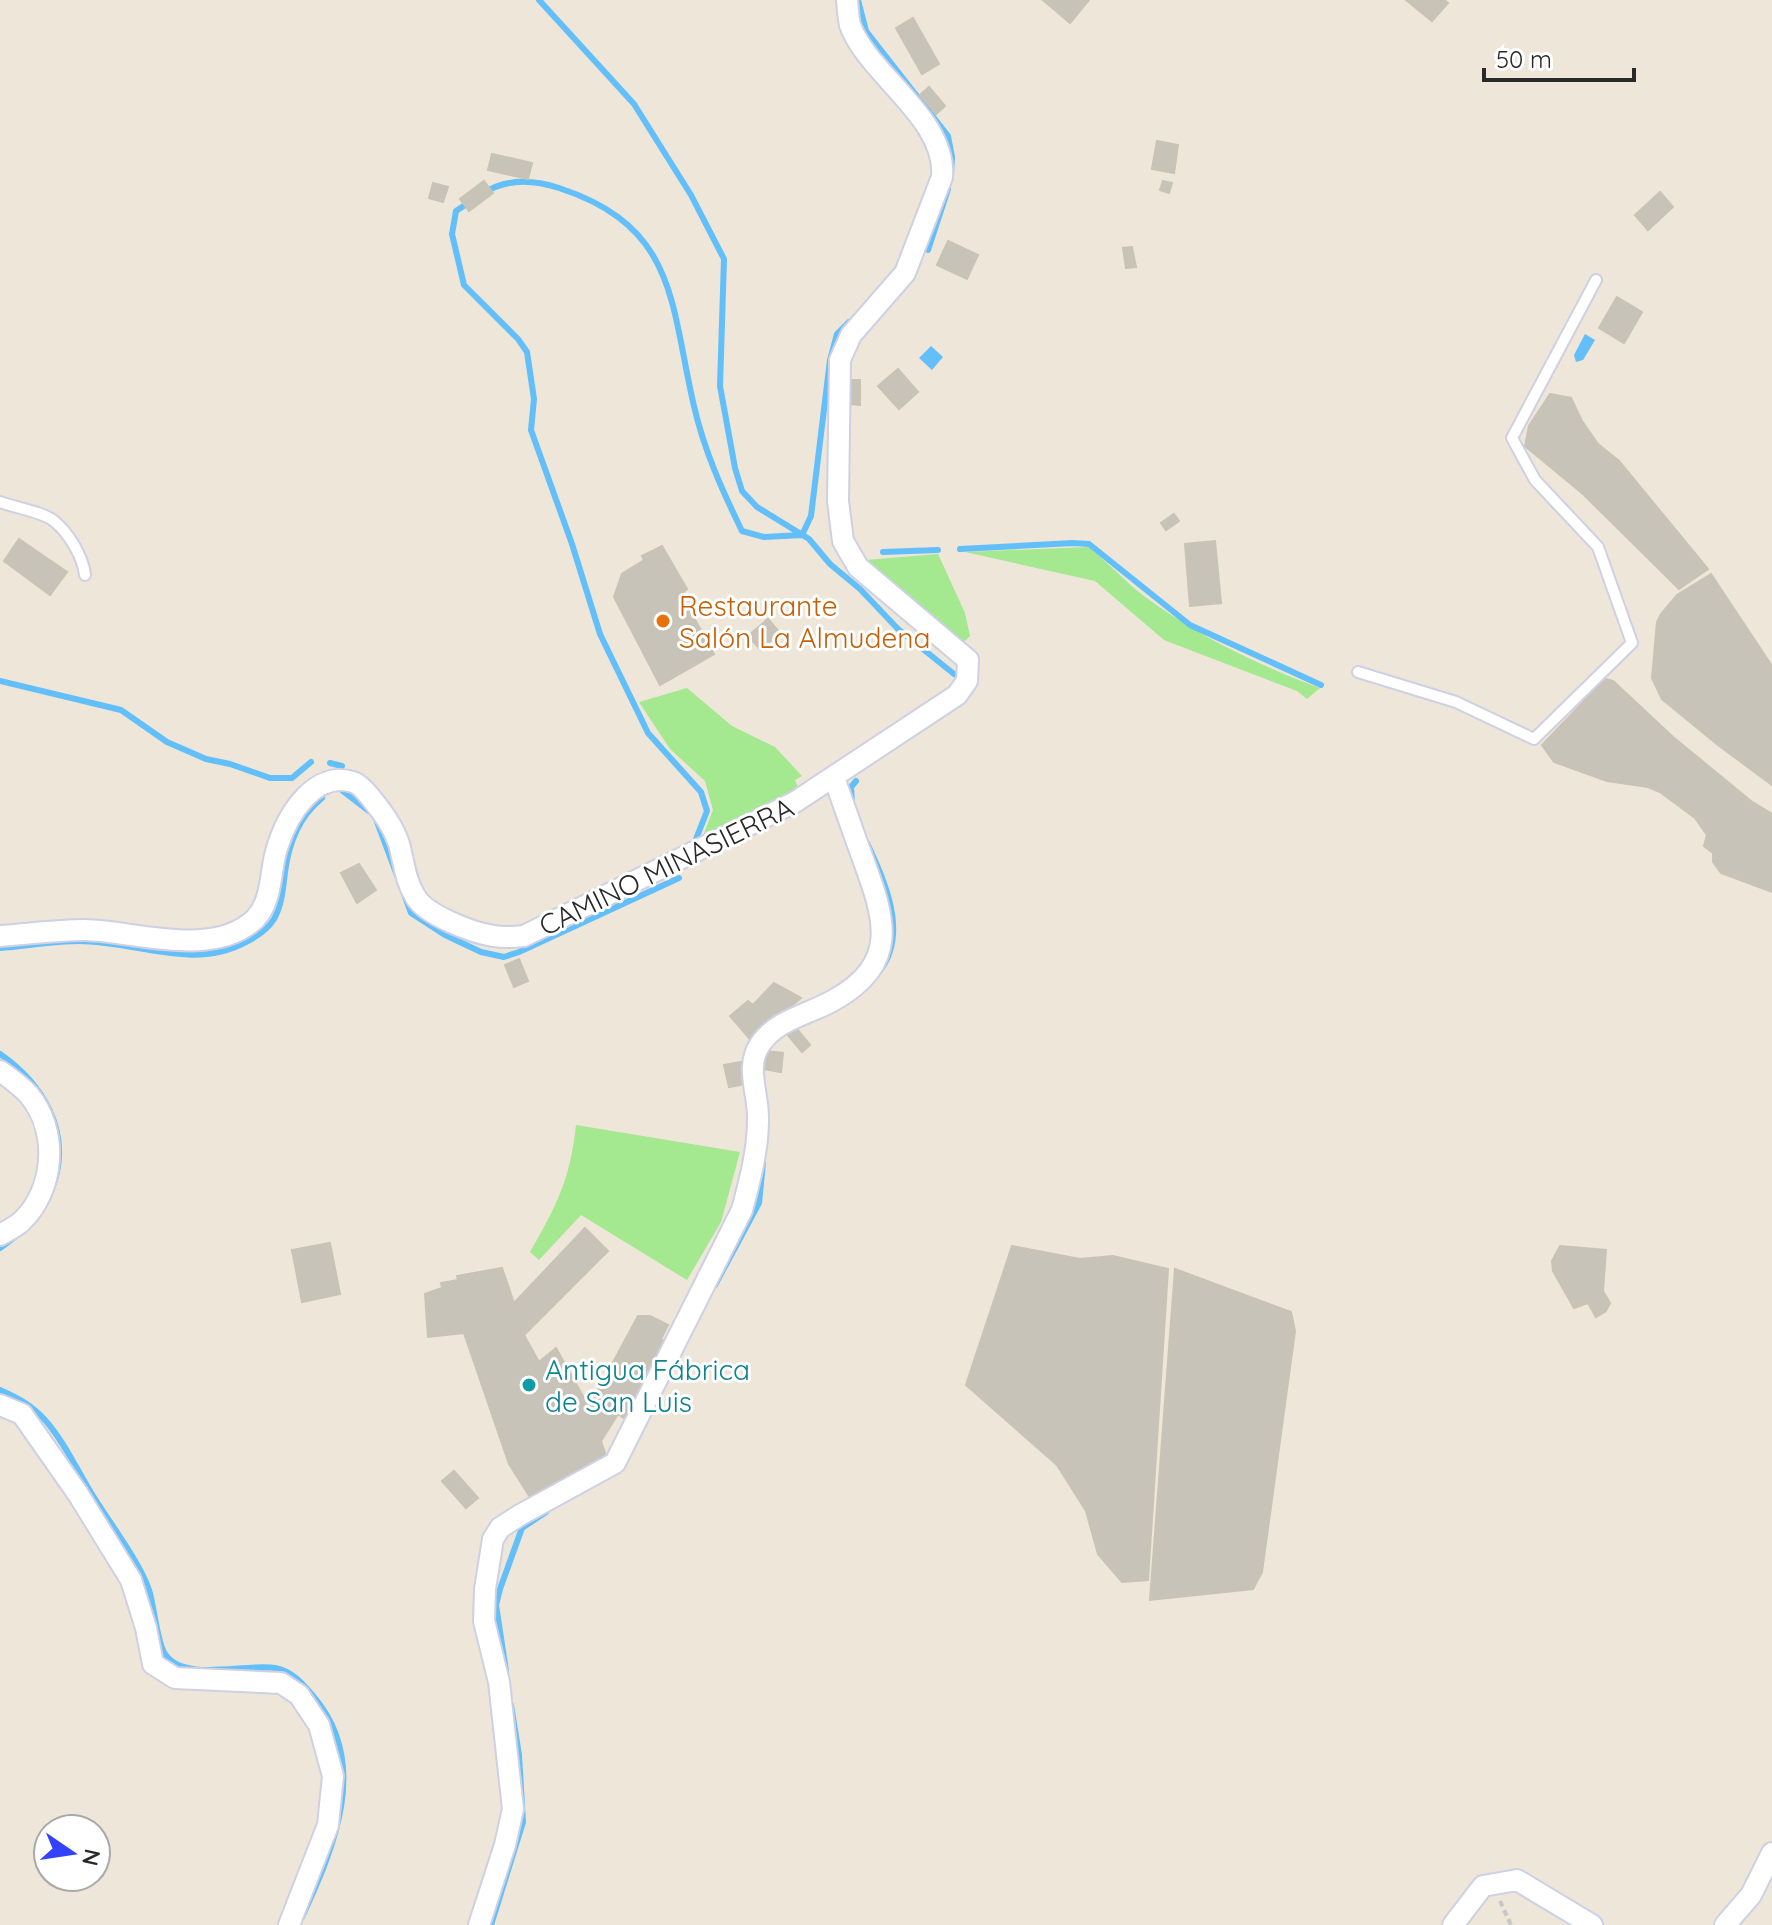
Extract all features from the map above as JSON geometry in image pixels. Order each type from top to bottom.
[{"type":"street","name":"CAMINO MINASIERRA","points":[[0,936],[81,930],[184,941],[237,930],[254,919],[264,906],[278,842],[289,822],[313,788],[327,781],[354,782],[368,793],[389,821],[416,900],[457,925],[479,933],[524,936],[795,802],[957,695],[967,681],[968,660],[858,567],[843,541],[838,501],[840,360],[851,335],[905,273],[942,177],[943,161],[939,147],[903,94],[855,36],[849,22],[847,0]]},
{"type":"street","points":[[479,1925],[505,1845],[513,1809],[499,1682],[484,1621],[485,1589],[493,1539],[500,1528],[520,1515],[615,1463],[742,1210],[753,1170],[756,1144],[758,1119],[752,1068],[761,1043],[777,1027],[847,993],[864,978],[880,952],[880,904],[834,778]]},
{"type":"street","points":[[0,1071],[29,1095],[46,1128],[50,1148],[42,1190],[33,1207],[20,1223],[0,1235]]},
{"type":"street","points":[[0,1405],[22,1414],[78,1494],[131,1580],[153,1664],[175,1678],[281,1683],[299,1695],[319,1725],[333,1776],[328,1825],[289,1925]]},
{"type":"street","points":[[1725,1925],[1751,1895],[1772,1853]]},
{"type":"street","points":[[1453,1925],[1483,1886],[1517,1880],[1592,1925]]},
{"type":"lane","points":[[1358,672],[1456,702],[1534,739],[1632,643],[1598,547],[1535,480],[1512,438],[1596,280]]},
{"type":"lane","points":[[0,502],[53,520],[74,545],[84,564],[85,575]]},
{"type":"green space","points":[[1088,547],[1137,590],[1185,624],[1274,670],[1320,688],[1307,699],[1297,691],[1164,640],[1095,581],[965,552]]},
{"type":"green space","points":[[938,554],[965,613],[970,636],[964,642],[951,636],[884,581],[866,560]]},
{"type":"green space","points":[[687,688],[732,726],[775,747],[802,776],[795,780],[799,790],[701,841],[713,810],[705,781],[670,749],[639,702]]},
{"type":"green space","points":[[576,1125],[740,1152],[721,1222],[687,1280],[581,1215],[539,1260],[530,1252],[561,1192]]},
{"type":"water","points":[[1585,334],[1595,340],[1583,360],[1576,362],[1574,355]]},
{"type":"water","points":[[931,346],[943,357],[932,370],[919,358]]},
{"type":"building","points":[[1043,0],[1089,0],[1070,23]]},
{"type":"building","points":[[1406,0],[1444,0],[1448,3],[1432,21]]},
{"type":"building","points":[[913,18],[939,64],[922,74],[896,28]]},
{"type":"building","points":[[929,87],[945,106],[936,114],[920,95]]},
{"type":"building","points":[[1157,141],[1178,145],[1174,173],[1152,169]]},
{"type":"building","points":[[492,154],[532,163],[528,179],[488,170]]},
{"type":"building","points":[[484,181],[493,193],[469,211],[460,199]]},
{"type":"building","points":[[1163,181],[1172,183],[1169,193],[1160,190]]},
{"type":"building","points":[[433,183],[448,187],[443,202],[429,198]]},
{"type":"building","points":[[1660,192],[1673,207],[1648,230],[1635,215]]},
{"type":"building","points":[[948,241],[978,255],[967,279],[937,265]]},
{"type":"building","points":[[1132,247],[1136,267],[1126,268],[1123,248]]},
{"type":"building","points":[[1617,297],[1642,312],[1624,343],[1599,328]]},
{"type":"building","points":[[898,369],[918,392],[899,409],[878,386]]},
{"type":"building","points":[[850,380],[860,380],[860,405],[850,404]]},
{"type":"building","points":[[1550,394],[1571,398],[1598,444],[1619,461],[1708,569],[1679,589],[1583,494],[1525,446],[1529,426]]},
{"type":"building","points":[[1174,514],[1179,521],[1166,530],[1161,523]]},
{"type":"building","points":[[19,539],[67,572],[50,595],[4,561]]},
{"type":"building","points":[[1215,541],[1221,603],[1190,606],[1185,544]]},
{"type":"building","points":[[662,546],[687,589],[681,594],[714,654],[660,685],[614,597],[622,574],[644,560],[642,556]]},
{"type":"building","points":[[1711,574],[1772,666],[1772,785],[1662,699],[1652,678],[1657,622],[1661,614],[1677,595]]},
{"type":"building","points":[[768,619],[780,633],[761,650],[748,636]]},
{"type":"building","points":[[1605,679],[1613,681],[1673,737],[1751,801],[1772,814],[1772,892],[1721,873],[1713,862],[1713,853],[1704,846],[1707,835],[1695,818],[1660,792],[1648,787],[1607,781],[1554,762],[1542,745]]},
{"type":"building","points":[[359,864],[376,890],[357,903],[341,873]]},
{"type":"building","points":[[519,959],[528,981],[514,987],[505,965]]},
{"type":"building","points":[[774,983],[801,998],[750,1039],[730,1016],[748,1001],[753,1005]]},
{"type":"building","points":[[796,1028],[810,1045],[802,1052],[787,1034]]},
{"type":"building","points":[[765,1051],[783,1053],[781,1072],[763,1069]]},
{"type":"building","points":[[741,1062],[746,1084],[729,1087],[724,1065]]},
{"type":"building","name":"Antigua Fábrica de San Luis","points":[[585,1228],[608,1251],[524,1335],[539,1362],[556,1348],[589,1407],[638,1316],[650,1316],[668,1325],[661,1339],[667,1343],[627,1420],[618,1414],[601,1441],[605,1453],[600,1463],[530,1497],[509,1464],[464,1333],[428,1337],[425,1294],[442,1288],[441,1283],[458,1280],[457,1276],[502,1268],[514,1303]]},
{"type":"building","points":[[330,1243],[340,1294],[302,1302],[292,1250]]},
{"type":"building","points":[[1012,1246],[1080,1259],[1113,1256],[1168,1269],[1148,1580],[1122,1582],[1098,1554],[1086,1511],[1057,1465],[966,1385]]},
{"type":"building","points":[[1560,1246],[1606,1250],[1603,1291],[1610,1303],[1606,1311],[1596,1317],[1588,1303],[1574,1308],[1553,1271],[1552,1261]]},
{"type":"building","points":[[1175,1269],[1291,1312],[1295,1331],[1262,1572],[1253,1589],[1150,1600]]},
{"type":"building","points":[[454,1471],[478,1498],[466,1508],[442,1481]]},
{"type":"waterway","points":[[539,0],[634,104],[691,195],[724,259],[720,386],[742,491],[757,507],[809,539],[830,564],[860,589],[898,629],[954,674]]},
{"type":"waterway","points":[[858,0],[866,31],[948,136],[951,175]]},
{"type":"waterway","points":[[484,193],[502,185],[521,182],[559,188],[598,204],[627,224],[648,247],[662,273],[672,302],[703,438],[742,531],[764,537],[802,535],[811,516],[830,360],[837,334],[849,322]]},
{"type":"waterway","points":[[928,250],[948,189]]},
{"type":"waterway","points":[[471,201],[456,211],[452,234],[464,285],[527,352],[534,399],[531,430],[600,634],[648,733],[701,792],[707,811],[696,839]]},
{"type":"waterway","points":[[960,549],[1089,544],[1190,625],[1321,685]]},
{"type":"waterway","points":[[883,552],[938,550]]},
{"type":"waterway","points":[[0,681],[121,710],[167,742],[206,759],[270,778],[292,778],[311,762]]},
{"type":"waterway","points":[[330,763],[342,766]]},
{"type":"waterway","points":[[852,803],[851,787],[856,781]]},
{"type":"waterway","points":[[343,791],[369,811]]},
{"type":"waterway","points":[[0,948],[79,941],[205,954],[246,942],[262,932],[274,919],[292,840],[307,813],[322,798]]},
{"type":"waterway","points":[[376,819],[411,913],[445,935],[481,952],[504,957],[679,878]]},
{"type":"waterway","points":[[867,843],[887,891],[893,925],[888,957],[879,972]]},
{"type":"waterway","points":[[0,1054],[29,1080],[50,1110],[59,1145],[54,1183]]},
{"type":"waterway","points":[[715,1285],[759,1203],[763,1163]]},
{"type":"waterway","points":[[0,1248],[16,1236]]},
{"type":"waterway","points":[[0,1390],[35,1410],[52,1428],[131,1553],[145,1579],[165,1654],[174,1663],[200,1670],[262,1667],[281,1670],[305,1687],[330,1722],[340,1749],[343,1777],[341,1805],[335,1834],[302,1917]]},
{"type":"waterway","points":[[506,1671],[496,1605],[500,1589],[522,1528],[546,1512]]},
{"type":"waterway","points":[[491,1925],[523,1822],[519,1755],[511,1705]]},
{"type":"place","name":"Restaurante Salón La Almudena","points":[[663,621]]},
{"type":"place","name":"Antigua Fábrica de San Luis","points":[[529,1385]]}]
